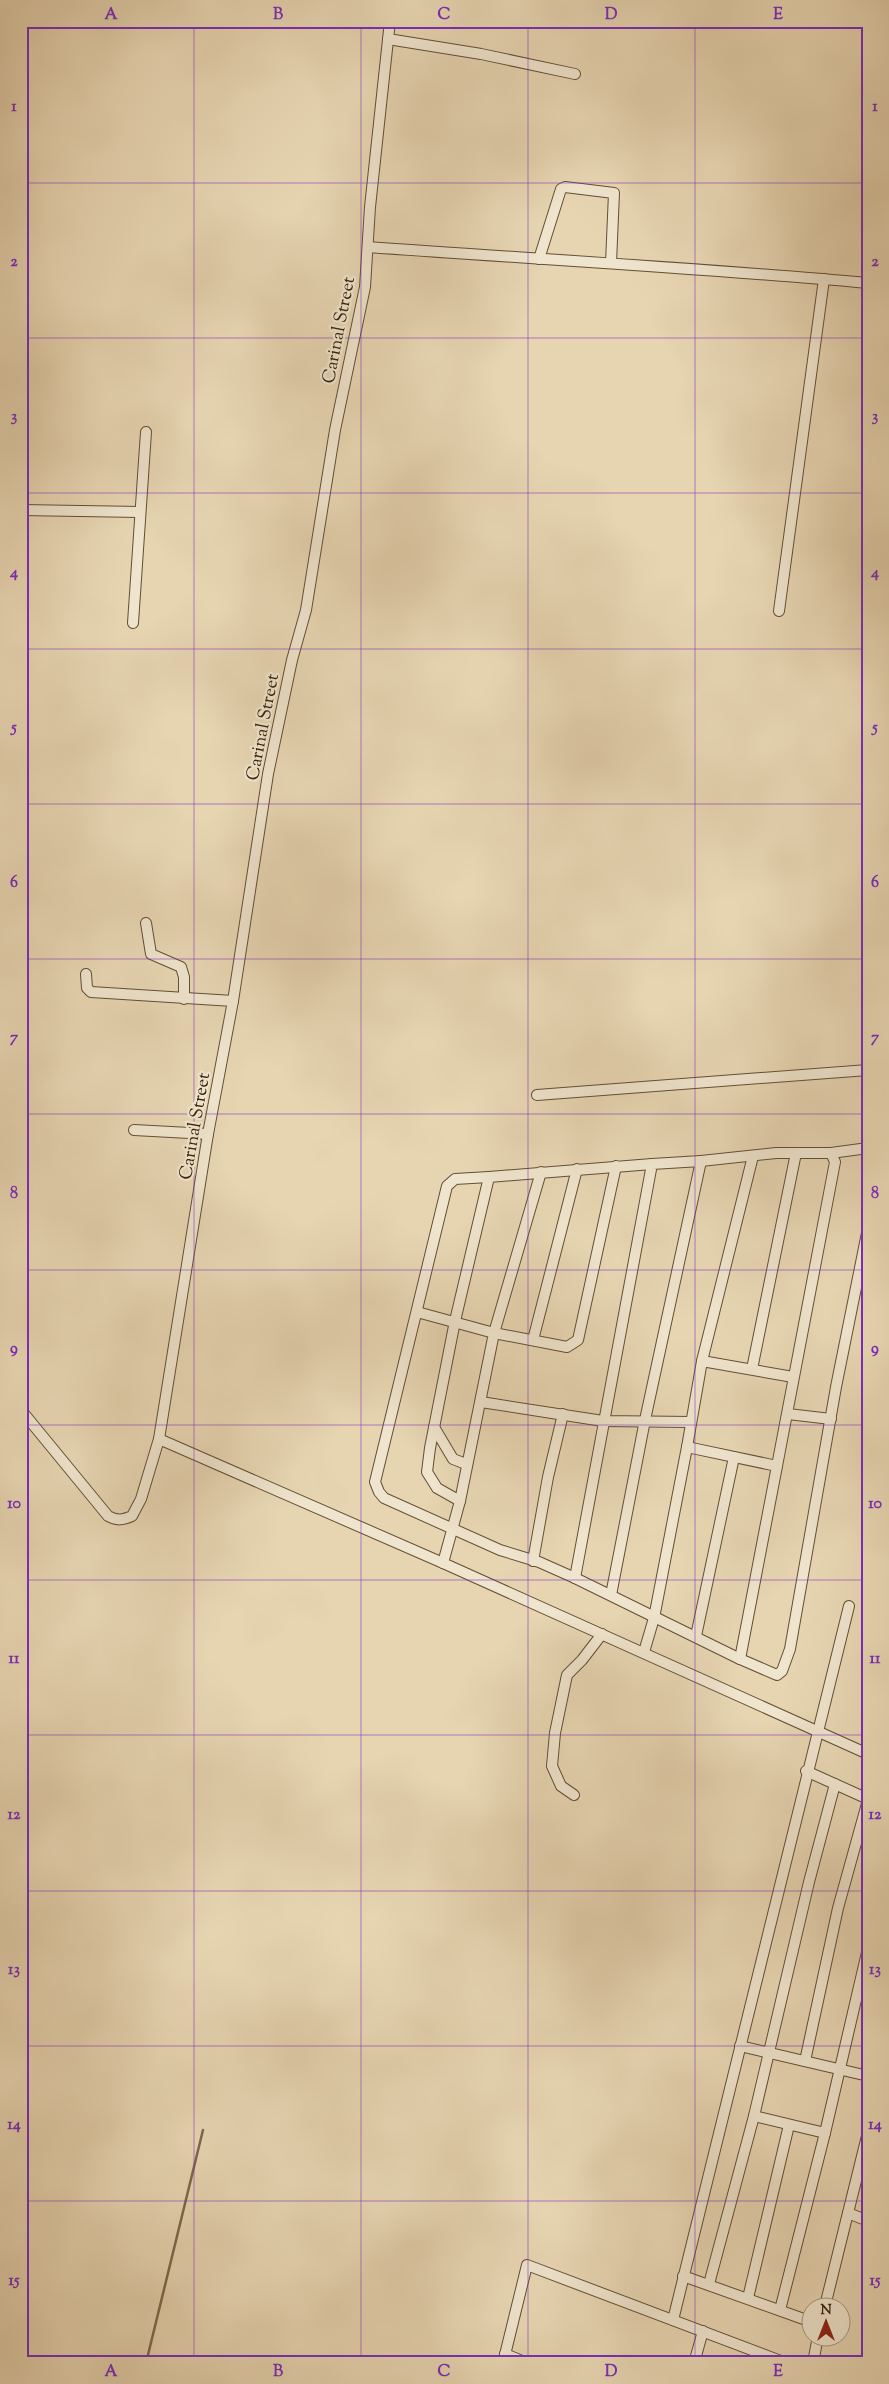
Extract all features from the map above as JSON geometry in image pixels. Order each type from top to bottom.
[{"type":"street","name":"Carinal Street","points":[[21,1410],[108,1516],[120,1520],[132,1516],[141,1499],[159,1439],[208,1134],[233,1001],[268,774],[292,660],[306,610],[335,430],[365,286],[390,21]]},
{"type":"street","points":[[388,40],[481,54],[575,74]]},
{"type":"street","points":[[540,260],[561,189],[565,187],[614,193],[611,263]]},
{"type":"street","points":[[368,247],[540,260],[708,269],[868,283]]},
{"type":"street","points":[[780,611],[824,279]]},
{"type":"street","points":[[132,623],[146,432]]},
{"type":"street","points":[[21,510],[140,512]]},
{"type":"street","points":[[146,923],[151,954],[181,967],[184,977],[184,999]]},
{"type":"street","points":[[86,974],[87,988],[92,992],[233,1001]]},
{"type":"street","points":[[537,1095],[868,1070]]},
{"type":"street","points":[[134,1130],[208,1134]]},
{"type":"street","points":[[868,1148],[831,1153],[796,1153],[577,1168],[455,1179],[447,1186],[375,1482],[379,1492],[384,1498],[453,1529],[513,1555],[533,1560],[575,1578],[654,1618],[696,1636],[771,1674],[777,1675],[782,1672],[790,1649],[831,1419],[868,1228]]},
{"type":"street","points":[[752,1369],[796,1153]]},
{"type":"street","points":[[740,1659],[835,1162],[831,1153]]},
{"type":"street","points":[[644,1652],[654,1618],[702,1361],[753,1156]]},
{"type":"street","points":[[611,1595],[645,1420],[701,1161]]},
{"type":"street","points":[[575,1578],[652,1164]]},
{"type":"street","points":[[417,1312],[494,1332],[567,1347],[578,1340],[616,1166]]},
{"type":"street","points":[[533,1340],[577,1168]]},
{"type":"street","points":[[443,1563],[460,1501],[494,1332],[541,1172]]},
{"type":"street","points":[[460,1501],[442,1493],[429,1478],[427,1472],[455,1321],[489,1177]]},
{"type":"street","points":[[702,1361],[793,1377]]},
{"type":"street","points":[[481,1402],[603,1420],[691,1422]]},
{"type":"street","points":[[533,1560],[548,1477],[563,1414]]},
{"type":"street","points":[[788,1414],[831,1419]]},
{"type":"street","points":[[434,1427],[453,1460],[466,1464]]},
{"type":"street","points":[[159,1439],[644,1652],[868,1754]]},
{"type":"street","points":[[687,1447],[777,1466]]},
{"type":"street","points":[[696,1636],[734,1457]]},
{"type":"street","points":[[673,2320],[806,1772],[818,1732],[849,1606]]},
{"type":"street","points":[[574,1795],[561,1786],[552,1766],[555,1733],[567,1675],[582,1660],[602,1634]]},
{"type":"street","points":[[805,2061],[838,1908],[868,1800],[806,1772]]},
{"type":"street","points":[[709,2284],[754,2116],[808,1882],[835,1784]]},
{"type":"street","points":[[780,2310],[825,2133],[868,1948]]},
{"type":"street","points":[[740,2046],[868,2076]]},
{"type":"street","points":[[754,2116],[825,2133]]},
{"type":"street","points":[[748,2298],[789,2125]]},
{"type":"street","points":[[827,2296],[868,2132]]},
{"type":"street","points":[[848,2213],[868,2221]]},
{"type":"street","points":[[527,2363],[504,2359],[526,2265],[703,2331],[768,2360],[786,2363]]},
{"type":"street","points":[[683,2276],[802,2318]]},
{"type":"street","points":[[694,2363],[703,2331]]},
{"type":"street","points":[[813,2363],[816,2346]]},
{"type":"waterway","points":[[146,2363],[203,2130]]}]
